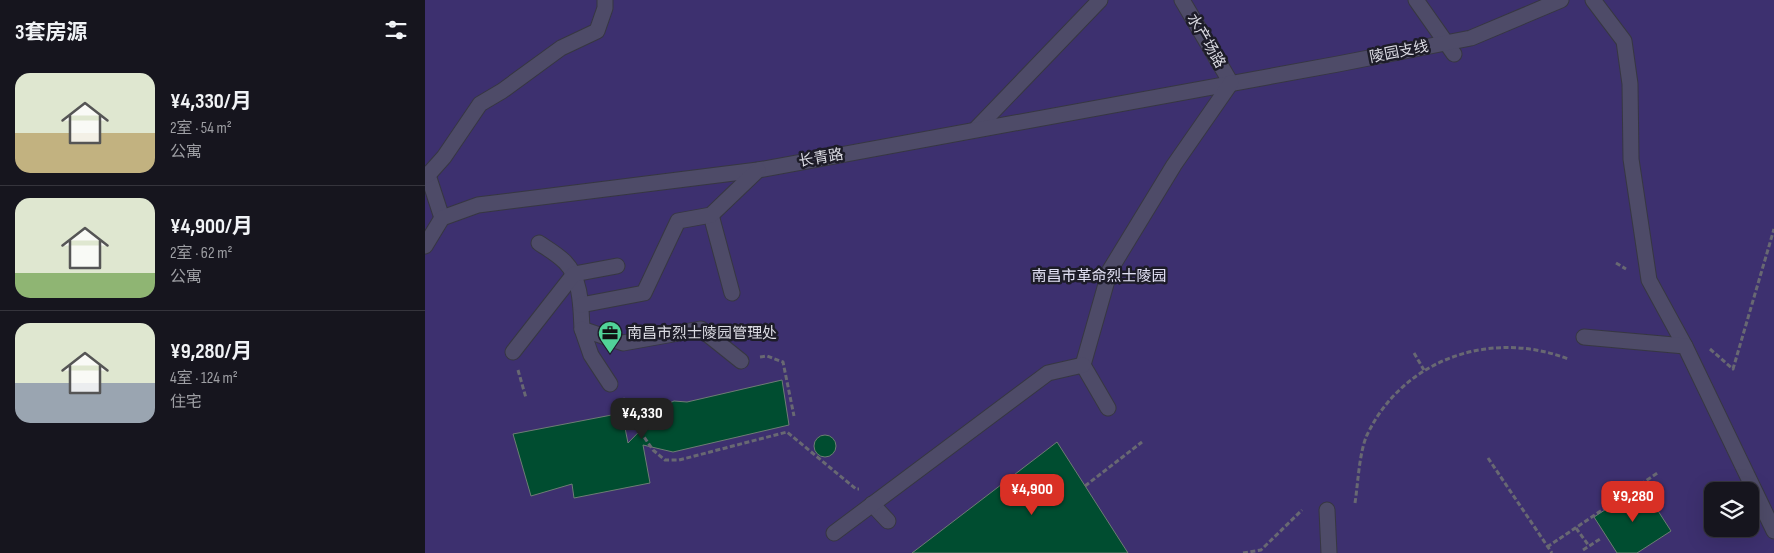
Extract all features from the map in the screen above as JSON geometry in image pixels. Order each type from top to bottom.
[{"type":"street","points":[[425,246],[442,218],[427,175],[444,157],[480,104],[502,92],[561,48],[597,31],[605,8],[605,0]]},
{"type":"street","points":[[976,130],[1100,0]]},
{"type":"street","name":"水产场路","points":[[1182,0],[1231,82]]},
{"type":"street","points":[[1417,0],[1451,48]]},
{"type":"street","name":"陵园支线","points":[[1231,82],[1451,48],[1561,0]]},
{"type":"street","points":[[1593,0],[1624,41],[1628,58],[1631,159],[1649,280],[1685,346],[1774,531]]},
{"type":"street","points":[[1108,408],[1083,365],[1110,270],[1174,165],[1231,82]]},
{"type":"street","name":"长青路","points":[[442,218],[478,205],[758,170],[1231,82]]},
{"type":"street","points":[[581,305],[644,293],[678,221],[711,215],[758,170]]},
{"type":"street","points":[[711,215],[732,293]]},
{"type":"street","points":[[539,242],[565,262],[574,274],[581,305],[582,329],[591,355],[610,384]]},
{"type":"street","points":[[513,352],[574,274],[617,266]]},
{"type":"street","points":[[582,329],[623,343],[701,329],[741,361]]},
{"type":"street","points":[[1584,336],[1685,346]]},
{"type":"street","points":[[834,533],[1048,373],[1083,365]]},
{"type":"street","points":[[873,504],[887,521]]},
{"type":"street","points":[[1327,510],[1329,553]]},
{"type":"path","points":[[1705,345],[1733,369],[1774,229]]},
{"type":"path","points":[[1616,263],[1649,280]]},
{"type":"path","points":[[1355,503],[1359,468],[1366,437],[1380,413],[1408,382],[1424,370],[1460,353],[1492,347],[1522,348],[1551,352],[1568,359]]},
{"type":"path","points":[[513,352],[526,398]]},
{"type":"path","points":[[1414,353],[1424,370]]},
{"type":"path","points":[[741,361],[767,356],[783,362],[794,416]]},
{"type":"path","points":[[610,384],[624,400],[633,421],[653,450],[665,460],[679,460],[787,432],[856,489],[865,488]]},
{"type":"path","points":[[1085,486],[1143,442]]},
{"type":"path","points":[[1489,458],[1551,553]]},
{"type":"path","points":[[1547,547],[1659,472]]},
{"type":"path","points":[[1243,553],[1261,550],[1302,510]]},
{"type":"path","points":[[1576,528],[1589,546]]},
{"type":"path","points":[[1583,550],[1601,539]]},
{"type":"green space","name":"南昌市革命烈士陵园","points":[[425,0],[1774,0],[1774,553],[425,553]]},
{"type":"building","points":[[782,380],[789,425],[673,452],[643,445],[650,483],[574,498],[572,484],[531,496],[513,434],[622,413],[628,443],[665,405],[674,401],[687,402]]},
{"type":"building","points":[[825,435],[833,438],[836,446],[833,454],[825,457],[817,454],[814,446],[817,438]]},
{"type":"building","points":[[1057,442],[1128,553],[912,553]]},
{"type":"building","points":[[1642,486],[1671,531],[1637,553],[1617,553],[1594,517]]},
{"type":"place","name":"南昌市烈士陵园管理处","points":[[610,354]]}]
